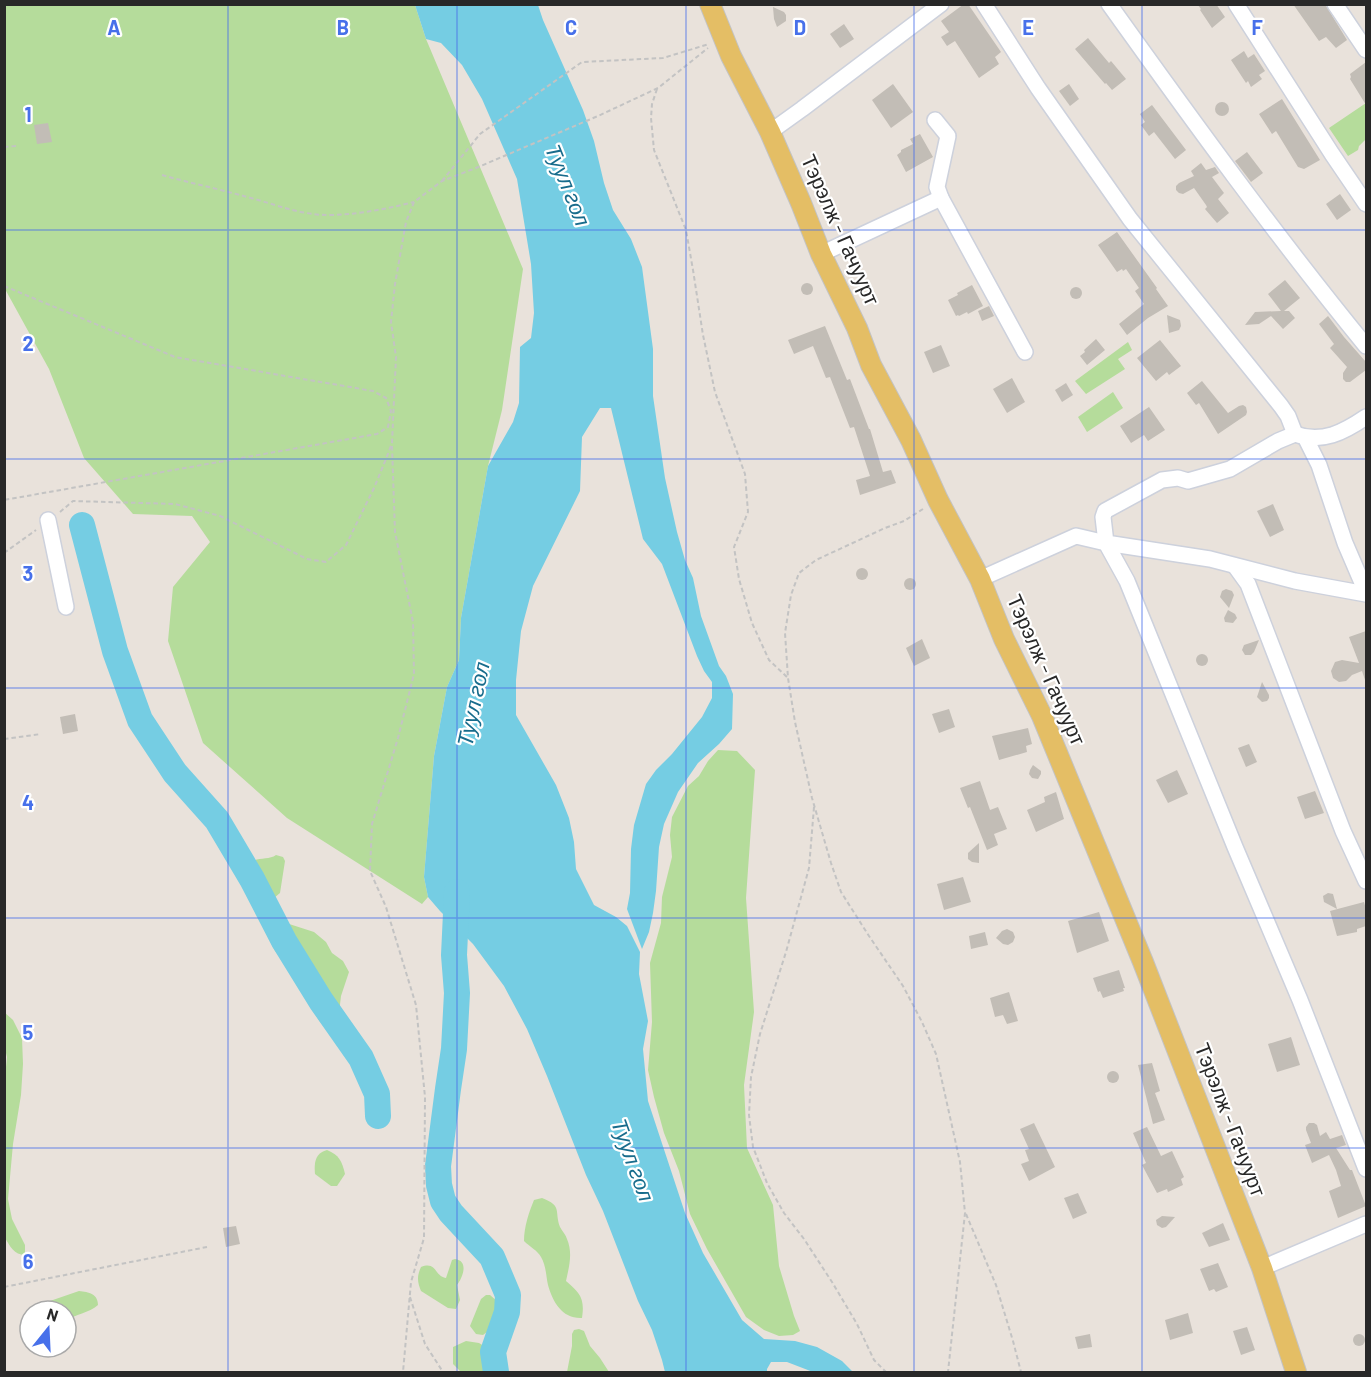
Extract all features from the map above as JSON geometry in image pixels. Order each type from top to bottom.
[{"type":"main road","name":"Тэрэлж - Гачуурт","points":[[710,4],[731,56],[770,132],[821,254],[858,328],[871,365],[980,579],[1004,639],[1042,716],[1139,952],[1262,1268],[1296,1372]]},
{"type":"street","points":[[770,132],[941,4]]},
{"type":"street","points":[[984,4],[1038,88],[1130,219],[1288,416],[1319,465],[1345,543],[1366,588]]},
{"type":"street","points":[[1109,4],[1307,273],[1366,346]]},
{"type":"street","points":[[1236,4],[1366,204]]},
{"type":"street","points":[[1335,4],[1366,50]]},
{"type":"street","points":[[935,120],[948,136],[938,187],[941,198],[1025,352]]},
{"type":"street","points":[[821,254],[941,198]]},
{"type":"street","points":[[1366,417],[1350,428],[1323,438],[1301,436],[1278,441],[1230,469],[1188,481],[1178,478],[1162,480],[1105,512],[1103,517],[1106,543],[1127,581],[1300,1000],[1366,1169]]},
{"type":"street","points":[[48,520],[66,607]]},
{"type":"street","points":[[980,579],[1076,536],[1106,543],[1210,559],[1295,581],[1366,594]]},
{"type":"street","points":[[1236,566],[1248,584],[1343,831],[1366,881]]},
{"type":"street","points":[[1262,1268],[1366,1224]]},
{"type":"path","points":[[162,175],[246,196],[297,212],[330,215],[379,211],[414,202],[442,181],[480,134],[582,62],[663,58],[715,42],[658,87],[598,116],[442,181]]},
{"type":"path","points":[[658,87],[652,104],[651,118],[654,150],[686,230],[715,392],[745,474],[748,512],[734,547],[739,579],[752,623],[768,660],[788,678]]},
{"type":"path","points":[[4,147],[16,146]]},
{"type":"path","points":[[402,1372],[411,1282],[424,1238],[425,1097],[416,1005],[386,907],[370,871],[372,824],[398,738],[414,674],[413,622],[395,532],[392,443],[396,357],[391,322],[394,284],[406,222],[414,202]]},
{"type":"path","points":[[4,286],[175,357],[373,391],[386,398],[391,411],[388,427],[377,434],[4,500]]},
{"type":"path","points":[[4,553],[73,501],[175,504],[220,516],[307,559],[326,562],[346,545],[374,488],[392,443]]},
{"type":"path","points":[[938,500],[904,521],[816,560],[799,573],[791,595],[785,633],[788,678],[795,722],[814,804],[831,863],[841,892],[903,987],[936,1054],[960,1162],[965,1213],[948,1372]]},
{"type":"path","points":[[4,740],[41,734]]},
{"type":"path","points":[[814,804],[809,868],[760,1034],[752,1077],[749,1115],[753,1147],[767,1183],[784,1213],[832,1282],[857,1324],[874,1360],[886,1372]]},
{"type":"path","points":[[965,1213],[996,1285],[1021,1372]]},
{"type":"path","points":[[4,1287],[207,1247]]},
{"type":"path","points":[[410,1294],[425,1344],[444,1372]]},
{"type":"green space","points":[[4,5],[415,5],[426,39],[523,269],[502,410],[488,466],[461,618],[459,660],[447,687],[434,756],[424,877],[428,897],[422,904],[287,818],[203,743],[168,641],[173,587],[210,542],[192,516],[133,514],[84,458],[49,369],[5,289]]},
{"type":"green space","points":[[1366,103],[1366,139],[1358,150],[1348,156],[1329,128]]},
{"type":"green space","points":[[1128,342],[1132,350],[1118,359],[1125,369],[1086,394],[1075,381]]},
{"type":"green space","points":[[1113,392],[1123,408],[1087,432],[1078,417]]},
{"type":"green space","points":[[718,750],[737,751],[755,770],[746,898],[754,1012],[744,1085],[747,1148],[773,1205],[779,1266],[800,1331],[793,1335],[779,1336],[764,1330],[746,1317],[707,1249],[690,1214],[679,1171],[664,1133],[648,1070],[652,1022],[650,963],[661,923],[662,897],[672,857],[670,835],[672,817],[688,786],[699,776]]},
{"type":"green space","points":[[276,855],[283,857],[285,861],[280,893],[274,898],[259,882],[251,862]]},
{"type":"green space","points":[[283,922],[314,932],[326,942],[332,953],[343,961],[349,972],[341,996],[339,1013],[333,1027],[319,1020],[304,995],[294,970],[274,949],[272,937],[276,928]]},
{"type":"green space","points":[[4,1012],[13,1020],[22,1038],[21,1095],[13,1144],[8,1199],[12,1219],[25,1245],[25,1255],[15,1252],[5,1238],[4,1087],[7,1057]]},
{"type":"green space","points":[[327,1150],[337,1156],[344,1169],[345,1174],[337,1186],[331,1186],[315,1174],[316,1159],[320,1153]]},
{"type":"green space","points":[[542,1198],[555,1206],[560,1227],[569,1244],[570,1260],[566,1281],[580,1296],[583,1305],[582,1318],[569,1316],[556,1304],[548,1285],[543,1260],[524,1241],[527,1220],[534,1200]]},
{"type":"green space","points":[[452,1260],[459,1260],[463,1266],[457,1285],[460,1300],[456,1309],[448,1308],[421,1291],[418,1279],[421,1267],[426,1266],[433,1267],[439,1275],[446,1278]]},
{"type":"green space","points":[[79,1291],[92,1294],[98,1301],[98,1305],[78,1315],[78,1299],[56,1299]]},
{"type":"green space","points":[[490,1295],[498,1302],[492,1328],[483,1335],[476,1334],[470,1326],[481,1299]]},
{"type":"green space","points":[[574,1330],[584,1331],[590,1346],[609,1372],[567,1372],[572,1334]]},
{"type":"green space","points":[[466,1341],[479,1343],[487,1348],[491,1372],[461,1372],[453,1364],[453,1347]]},
{"type":"water","name":"Туул гол","points":[[415,5],[538,5],[583,110],[613,210],[631,239],[642,267],[653,349],[653,396],[665,478],[677,532],[693,578],[701,616],[719,666],[733,694],[732,729],[698,763],[678,792],[664,824],[659,847],[653,913],[642,949],[627,909],[634,825],[646,784],[702,717],[712,698],[712,682],[697,656],[662,564],[643,539],[611,408],[600,408],[582,437],[580,491],[533,586],[521,631],[516,680],[516,715],[556,785],[569,818],[576,869],[594,905],[627,926],[640,952],[639,974],[648,1021],[643,1049],[648,1101],[685,1213],[703,1253],[742,1320],[764,1339],[795,1341],[817,1347],[842,1361],[853,1372],[813,1372],[787,1362],[771,1362],[767,1372],[665,1372],[652,1330],[638,1301],[527,1029],[504,986],[473,944],[428,897],[424,877],[434,756],[447,687],[459,660],[461,618],[488,466],[513,422],[519,403],[520,347],[531,338],[534,313],[531,264],[517,179],[482,99],[462,65],[441,43],[426,39]]},
{"type":"building","points":[[964,4],[968,4],[1001,52],[995,57],[999,64],[979,78],[955,41],[947,46],[941,37],[949,32],[941,21]]},
{"type":"building","points":[[1197,4],[1216,4],[1225,17],[1212,28]]},
{"type":"building","points":[[1293,4],[1325,4],[1347,40],[1336,48],[1326,37],[1319,41]]},
{"type":"building","points":[[773,7],[786,15],[786,21],[777,27],[774,19]]},
{"type":"building","points":[[844,24],[854,39],[840,48],[830,34]]},
{"type":"building","points":[[1088,38],[1126,79],[1112,90],[1075,49]]},
{"type":"building","points":[[1244,51],[1248,58],[1254,54],[1265,71],[1259,75],[1262,79],[1251,87],[1231,60]]},
{"type":"building","points":[[1366,62],[1366,105],[1350,79],[1350,74]]},
{"type":"building","points":[[893,84],[913,112],[891,128],[872,100]]},
{"type":"building","points":[[1069,84],[1079,99],[1070,106],[1059,91]]},
{"type":"building","points":[[1282,99],[1320,160],[1304,169],[1298,167],[1276,131],[1272,134],[1259,114]]},
{"type":"building","points":[[1222,102],[1227,104],[1229,109],[1227,114],[1222,116],[1217,114],[1215,109],[1217,104]]},
{"type":"building","points":[[1152,105],[1186,150],[1175,159],[1154,132],[1149,136],[1141,125],[1145,122],[1140,114]]},
{"type":"building","points":[[48,123],[52,142],[37,144],[34,125]]},
{"type":"building","points":[[920,134],[933,157],[906,172],[897,155],[901,150],[913,144],[910,139]]},
{"type":"building","points":[[1247,152],[1263,173],[1251,182],[1235,161]]},
{"type":"building","points":[[1201,163],[1206,170],[1215,167],[1219,173],[1212,177],[1224,193],[1218,199],[1229,213],[1217,223],[1205,209],[1206,205],[1194,188],[1183,194],[1176,190],[1179,183],[1194,176],[1191,171]]},
{"type":"building","points":[[1340,194],[1351,210],[1337,220],[1326,204]]},
{"type":"building","points":[[1117,232],[1168,306],[1127,335],[1119,324],[1144,304],[1135,291],[1139,288],[1126,269],[1117,272],[1098,245]]},
{"type":"building","points":[[1285,280],[1300,298],[1284,311],[1289,311],[1295,318],[1283,329],[1271,316],[1259,324],[1245,325],[1255,312],[1281,311],[1268,294]]},
{"type":"building","points":[[809,283],[813,289],[809,295],[805,295],[801,287]]},
{"type":"building","points":[[972,285],[983,306],[968,314],[967,312],[956,316],[948,300]]},
{"type":"building","points":[[1078,287],[1082,293],[1078,299],[1074,299],[1070,291]]},
{"type":"building","points":[[989,306],[994,316],[982,321],[978,311]]},
{"type":"building","points":[[1167,315],[1180,320],[1179,330],[1169,333]]},
{"type":"building","points":[[1328,316],[1366,362],[1366,370],[1350,382],[1343,379],[1343,373],[1347,367],[1330,348],[1334,344],[1319,324]]},
{"type":"building","points":[[825,326],[870,429],[883,472],[891,470],[896,483],[860,495],[856,480],[870,476],[854,427],[850,428],[830,377],[826,378],[813,346],[794,354],[788,340]]},
{"type":"building","points":[[1096,339],[1105,350],[1087,365],[1080,356]]},
{"type":"building","points":[[1160,340],[1181,366],[1169,375],[1167,372],[1156,381],[1137,358]]},
{"type":"building","points":[[941,345],[950,366],[933,373],[924,352]]},
{"type":"building","points":[[1012,378],[1025,402],[1007,413],[993,389]]},
{"type":"building","points":[[1202,381],[1228,413],[1243,405],[1246,407],[1246,415],[1218,434],[1199,403],[1196,405],[1187,393]]},
{"type":"building","points":[[1066,383],[1073,395],[1062,402],[1055,390]]},
{"type":"building","points":[[1149,407],[1165,430],[1148,441],[1144,435],[1131,443],[1120,426]]},
{"type":"building","points":[[1273,504],[1284,530],[1270,537],[1257,511]]},
{"type":"building","points":[[864,568],[867,569],[867,579],[860,580],[857,579],[856,572],[857,569]]},
{"type":"building","points":[[912,578],[915,579],[915,589],[908,590],[905,589],[904,582],[905,579]]},
{"type":"building","points":[[1226,589],[1232,591],[1234,595],[1229,608],[1220,597],[1222,591]]},
{"type":"building","points":[[1228,610],[1237,618],[1233,623],[1225,622],[1224,618]]},
{"type":"building","points":[[1366,631],[1366,680],[1362,671],[1352,675],[1346,681],[1339,682],[1333,678],[1331,671],[1335,662],[1342,660],[1359,663],[1349,637]]},
{"type":"building","points":[[922,639],[930,658],[914,666],[906,648]]},
{"type":"building","points":[[1259,640],[1254,652],[1251,655],[1245,655],[1242,650],[1244,645]]},
{"type":"building","points":[[1204,654],[1208,660],[1204,666],[1200,666],[1196,658]]},
{"type":"building","points":[[1262,682],[1269,698],[1262,702],[1257,697]]},
{"type":"building","points":[[949,709],[955,727],[939,733],[932,714]]},
{"type":"building","points":[[75,714],[78,731],[63,734],[60,717]]},
{"type":"building","points":[[1028,728],[1032,744],[1026,746],[1027,752],[999,760],[992,736]]},
{"type":"building","points":[[1249,744],[1257,762],[1246,767],[1238,748]]},
{"type":"building","points":[[1033,765],[1041,771],[1038,779],[1032,778],[1029,774]]},
{"type":"building","points":[[1177,770],[1188,794],[1168,803],[1156,780]]},
{"type":"building","points":[[980,781],[990,810],[998,807],[1007,829],[994,834],[998,845],[987,850],[960,788]]},
{"type":"building","points":[[1315,791],[1324,813],[1305,819],[1297,797]]},
{"type":"building","points":[[1056,792],[1064,819],[1036,832],[1027,810],[1045,802],[1044,797]]},
{"type":"building","points":[[979,843],[979,863],[972,862],[968,859],[968,853]]},
{"type":"building","points":[[963,877],[971,902],[944,910],[937,884]]},
{"type":"building","points":[[1328,893],[1333,894],[1337,909],[1324,902],[1323,896]]},
{"type":"building","points":[[1364,902],[1366,926],[1357,929],[1357,932],[1337,936],[1330,911]]},
{"type":"building","points":[[1099,912],[1109,941],[1077,953],[1068,921]]},
{"type":"building","points":[[1007,929],[1013,932],[1015,937],[1008,945],[996,938]]},
{"type":"building","points":[[985,932],[988,945],[971,949],[969,936]]},
{"type":"building","points":[[1119,970],[1124,991],[1103,998],[1093,978]]},
{"type":"building","points":[[1009,992],[1018,1021],[1007,1024],[1003,1015],[995,1017],[990,998]]},
{"type":"building","points":[[1291,1037],[1300,1065],[1277,1072],[1268,1044]]},
{"type":"building","points":[[1152,1063],[1160,1091],[1155,1093],[1165,1120],[1153,1124],[1138,1065]]},
{"type":"building","points":[[1115,1071],[1119,1077],[1115,1083],[1111,1083],[1107,1075]]},
{"type":"building","points":[[1034,1123],[1055,1167],[1029,1181],[1021,1164],[1029,1161],[1025,1150],[1029,1149],[1020,1129]]},
{"type":"building","points":[[1309,1123],[1317,1125],[1320,1136],[1326,1132],[1330,1139],[1342,1135],[1346,1145],[1336,1148],[1352,1170],[1366,1206],[1338,1218],[1329,1191],[1341,1186],[1329,1155],[1312,1163],[1305,1145],[1311,1143],[1306,1130]]},
{"type":"building","points":[[1147,1127],[1161,1156],[1172,1151],[1184,1177],[1181,1179],[1183,1185],[1168,1192],[1167,1189],[1157,1193],[1142,1165],[1146,1163],[1133,1133]]},
{"type":"building","points":[[1078,1193],[1087,1213],[1073,1219],[1064,1198]]},
{"type":"building","points":[[1162,1216],[1175,1217],[1166,1227],[1162,1228],[1157,1225],[1156,1220]]},
{"type":"building","points":[[1223,1223],[1230,1240],[1209,1247],[1202,1233]]},
{"type":"building","points":[[236,1226],[240,1244],[226,1247],[223,1228]]},
{"type":"building","points":[[1218,1263],[1228,1287],[1216,1292],[1214,1289],[1209,1291],[1200,1269]]},
{"type":"building","points":[[1188,1313],[1193,1333],[1170,1340],[1165,1320]]},
{"type":"building","points":[[1247,1327],[1255,1350],[1241,1355],[1233,1331]]},
{"type":"building","points":[[1090,1334],[1092,1347],[1078,1349],[1075,1337]]},
{"type":"building","points":[[1361,1334],[1365,1340],[1361,1346],[1357,1346],[1353,1338]]},
{"type":"waterway","points":[[82,525],[115,651],[140,720],[175,773],[217,820],[252,879],[284,941],[321,1001],[361,1058],[377,1094],[378,1116]]},
{"type":"waterway","points":[[457,892],[454,955],[457,993],[454,1049],[438,1166],[439,1185],[443,1201],[451,1213],[492,1257],[508,1295],[507,1312],[493,1352],[496,1372]]}]
